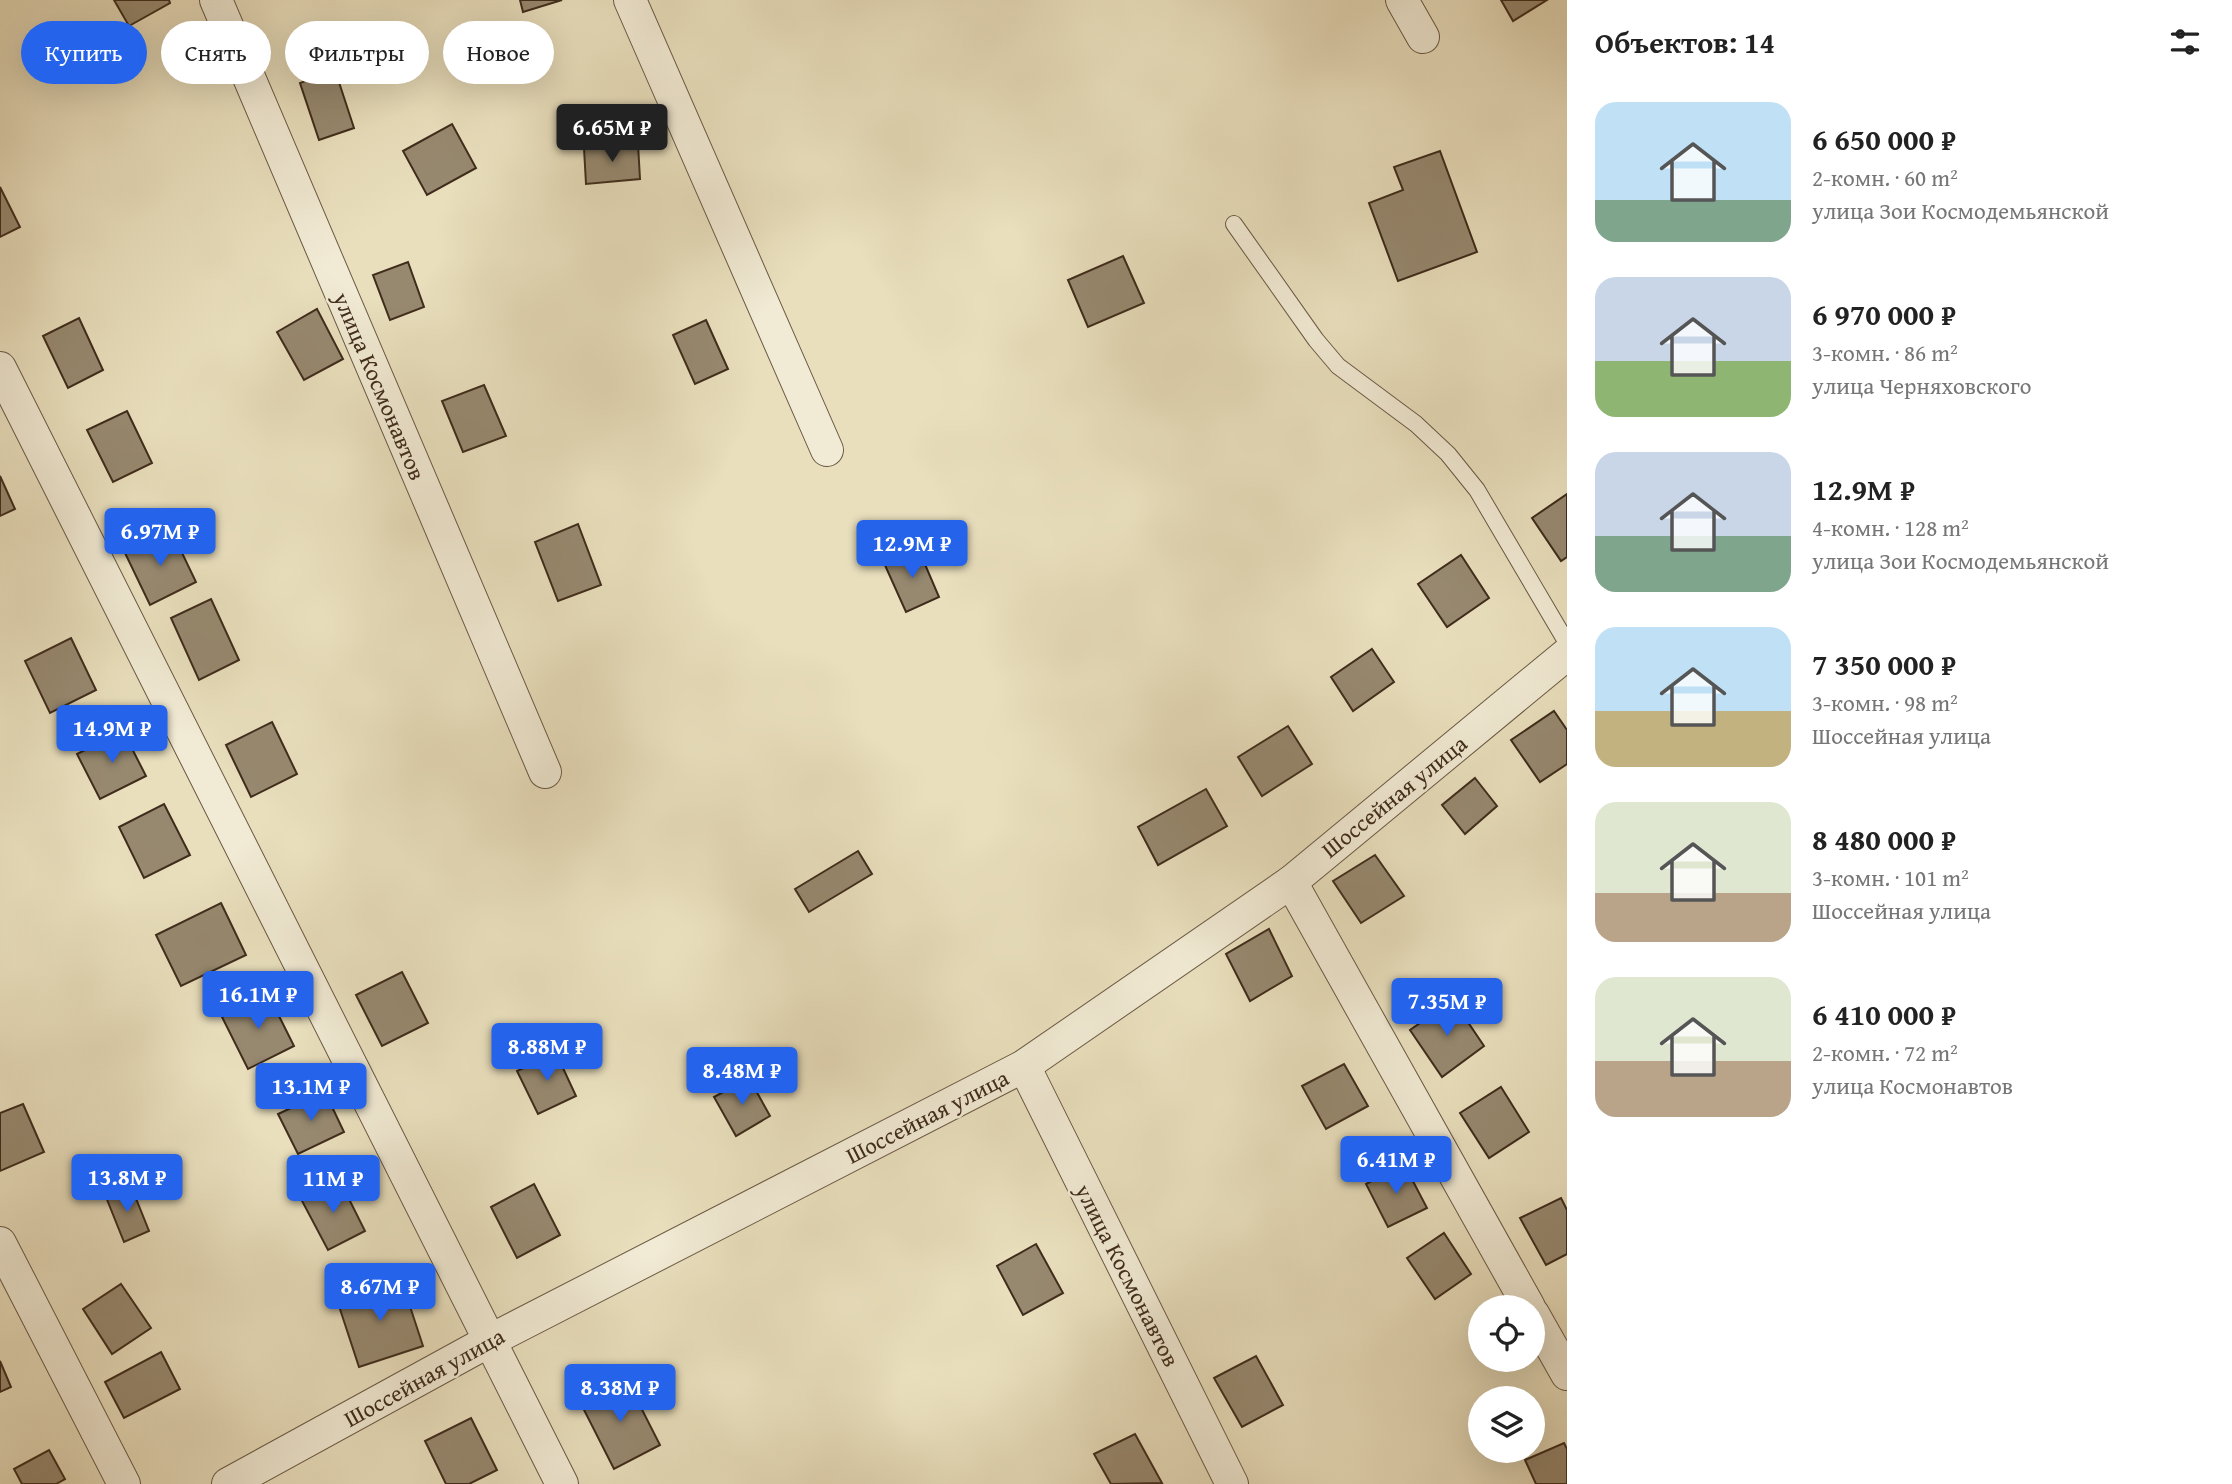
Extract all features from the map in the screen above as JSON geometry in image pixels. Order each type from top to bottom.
[{"type":"street","name":"улица Космонавтов","points":[[216,0],[545,772]]},
{"type":"street","points":[[630,0],[827,450]]},
{"type":"street","points":[[1402,0],[1423,37]]},
{"type":"street","points":[[0,368],[562,1484]]},
{"type":"street","name":"Шоссейная улица","points":[[228,1484],[489,1341],[1024,1066],[1291,882],[1567,654]]},
{"type":"street","points":[[1291,882],[1522,1295]]},
{"type":"street","name":"улица Космонавтов","points":[[1024,1066],[1232,1484]]},
{"type":"street","points":[[0,1243],[124,1484]]},
{"type":"street","points":[[1545,1335],[1567,1374]]},
{"type":"lane","points":[[1234,224],[1294,310],[1338,366],[1416,424],[1448,454],[1477,490],[1567,643]]},
{"type":"building","points":[[114,0],[169,0],[170,3],[138,21],[126,21]]},
{"type":"building","points":[[520,0],[562,0],[523,12]]},
{"type":"building","points":[[1501,0],[1547,0],[1513,21]]},
{"type":"building","points":[[300,84],[340,84],[354,128],[319,140]]},
{"type":"building","points":[[452,124],[476,168],[427,195],[403,151]]},
{"type":"building","points":[[638,144],[640,179],[586,184],[584,148]]},
{"type":"building","points":[[1440,151],[1477,252],[1398,281],[1369,203],[1403,190],[1394,167]]},
{"type":"building","points":[[0,187],[20,227],[0,237]]},
{"type":"building","points":[[1123,256],[1144,303],[1088,327],[1068,280]]},
{"type":"building","points":[[408,262],[424,307],[390,320],[373,275]]},
{"type":"building","points":[[317,309],[343,359],[304,380],[277,332]]},
{"type":"building","points":[[79,318],[103,370],[68,388],[43,336]]},
{"type":"building","points":[[706,320],[728,369],[695,384],[673,335]]},
{"type":"building","points":[[484,385],[506,436],[463,452],[442,401]]},
{"type":"building","points":[[127,411],[152,463],[113,482],[87,430]]},
{"type":"building","points":[[0,476],[15,509],[0,516]]},
{"type":"building","points":[[1567,494],[1567,557],[1561,561],[1532,518]]},
{"type":"building","points":[[578,524],[601,585],[558,601],[535,542]]},
{"type":"building","points":[[171,530],[196,582],[150,605],[125,553]]},
{"type":"building","points":[[918,548],[939,597],[906,612],[884,563]]},
{"type":"building","points":[[1461,555],[1489,598],[1447,627],[1418,584]]},
{"type":"building","points":[[211,599],[239,660],[199,680],[171,618]]},
{"type":"building","points":[[71,638],[96,690],[50,713],[25,661]]},
{"type":"building","points":[[1372,649],[1394,682],[1353,711],[1331,677]]},
{"type":"building","points":[[1554,711],[1567,730],[1567,764],[1540,782],[1511,740]]},
{"type":"building","points":[[272,722],[297,774],[251,797],[226,745]]},
{"type":"building","points":[[1288,726],[1312,764],[1262,796],[1238,757]]},
{"type":"building","points":[[123,731],[146,776],[100,799],[77,754]]},
{"type":"building","points":[[1475,778],[1497,806],[1465,834],[1442,805]]},
{"type":"building","points":[[1206,789],[1227,826],[1158,865],[1138,827]]},
{"type":"building","points":[[164,804],[190,855],[144,878],[119,827]]},
{"type":"building","points":[[858,851],[872,874],[809,912],[795,889]]},
{"type":"building","points":[[1375,855],[1404,896],[1361,923],[1333,881]]},
{"type":"building","points":[[221,903],[246,955],[181,986],[156,935]]},
{"type":"building","points":[[1269,929],[1292,976],[1250,1001],[1226,954]]},
{"type":"building","points":[[402,972],[428,1023],[382,1046],[356,995]]},
{"type":"building","points":[[268,994],[294,1046],[248,1069],[222,1017]]},
{"type":"building","points":[[1453,1000],[1484,1046],[1442,1077],[1410,1030]]},
{"type":"building","points":[[556,1053],[576,1096],[538,1114],[517,1071]]},
{"type":"building","points":[[1344,1064],[1368,1106],[1326,1129],[1302,1086]]},
{"type":"building","points":[[749,1078],[770,1116],[736,1136],[714,1097]]},
{"type":"building","points":[[1501,1087],[1529,1132],[1489,1158],[1460,1113]]},
{"type":"building","points":[[325,1092],[344,1132],[298,1154],[278,1114]]},
{"type":"building","points":[[23,1104],[44,1152],[0,1171],[0,1113]]},
{"type":"building","points":[[1404,1164],[1427,1208],[1388,1227],[1366,1184]]},
{"type":"building","points":[[339,1179],[365,1231],[328,1250],[301,1199]]},
{"type":"building","points":[[534,1184],[560,1235],[517,1258],[491,1207]]},
{"type":"building","points":[[131,1186],[149,1231],[124,1242],[106,1197]]},
{"type":"building","points":[[1561,1198],[1567,1210],[1567,1254],[1546,1265],[1520,1218]]},
{"type":"building","points":[[1444,1233],[1471,1274],[1435,1299],[1407,1258]]},
{"type":"building","points":[[1036,1244],[1063,1293],[1023,1315],[997,1266]]},
{"type":"building","points":[[401,1279],[423,1346],[359,1367],[337,1300]]},
{"type":"building","points":[[121,1284],[151,1328],[112,1354],[83,1309]]},
{"type":"building","points":[[161,1352],[180,1389],[124,1418],[105,1382]]},
{"type":"building","points":[[1256,1356],[1283,1405],[1242,1427],[1214,1378]]},
{"type":"building","points":[[0,1361],[11,1387],[0,1392]]},
{"type":"building","points":[[627,1380],[660,1445],[614,1469],[581,1404]]},
{"type":"building","points":[[471,1418],[497,1470],[469,1484],[446,1484],[425,1441]]},
{"type":"building","points":[[1135,1434],[1162,1483],[1111,1484],[1094,1454]]},
{"type":"building","points":[[1564,1443],[1567,1449],[1567,1484],[1536,1484],[1526,1463],[1545,1463],[1545,1451]]},
{"type":"building","points":[[49,1450],[65,1479],[56,1484],[22,1484],[14,1469]]}]
